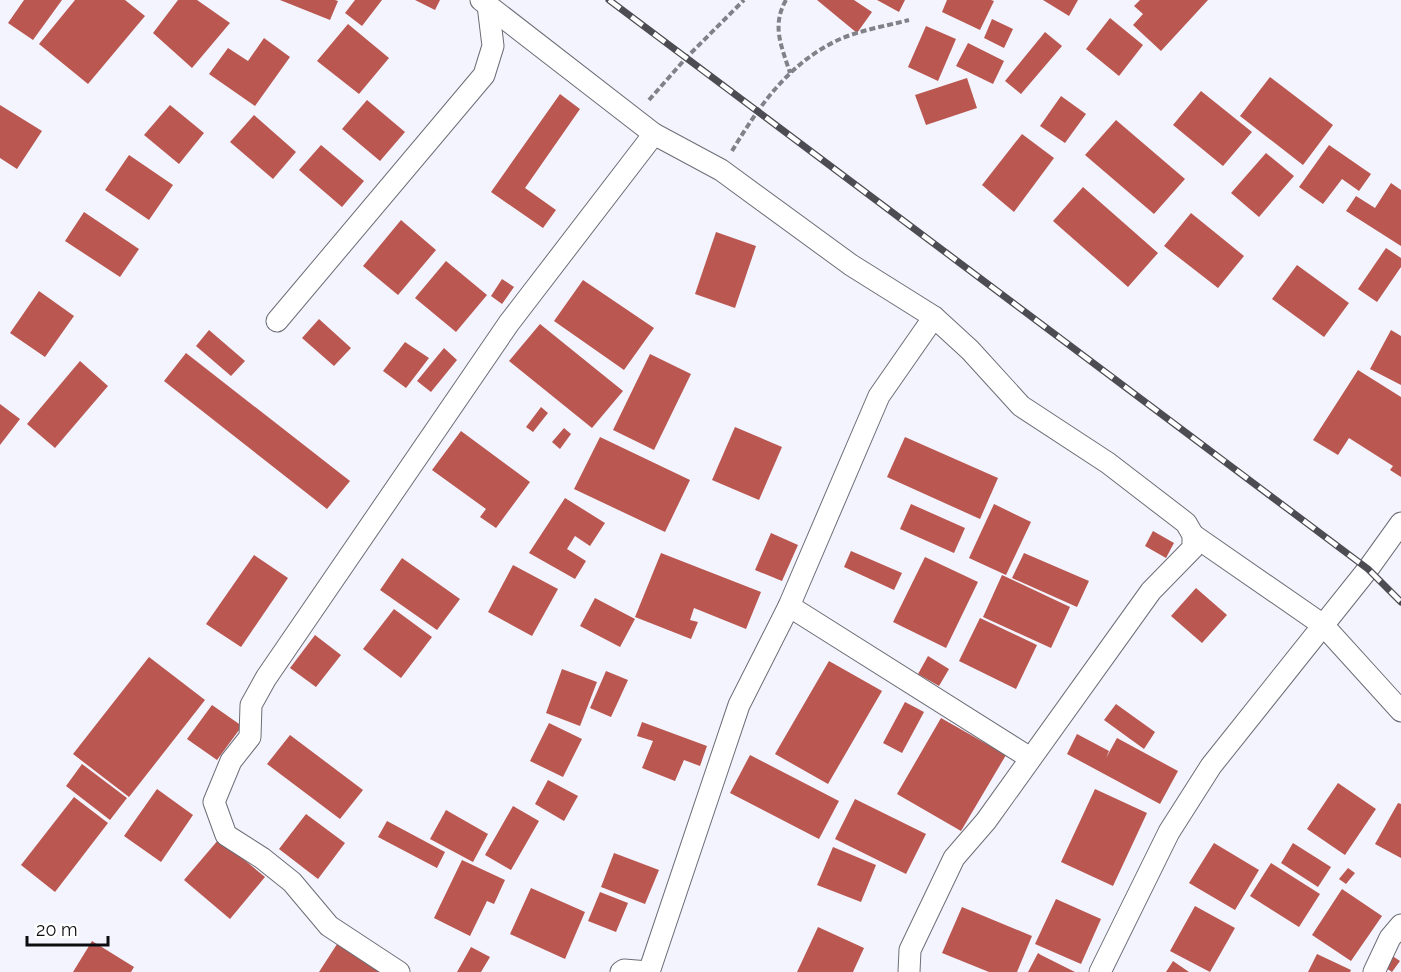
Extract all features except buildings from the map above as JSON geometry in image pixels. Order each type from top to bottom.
[{"type":"street","points":[[484,2],[635,116],[654,134],[721,170],[850,265],[934,317],[970,350],[1021,406],[1108,463],[1186,523],[1193,536],[1323,625],[1401,711]]},
{"type":"street","points":[[277,321],[484,75],[493,46],[484,2]]},
{"type":"street","points":[[399,972],[329,926],[292,882],[262,858],[226,835],[214,802],[231,761],[250,737],[251,705],[266,678],[509,323],[654,134]]},
{"type":"street","points":[[621,972],[624,970],[648,972],[740,705],[789,606],[879,396],[934,317]]},
{"type":"street","points":[[1100,972],[1175,822],[1211,766],[1401,523]]},
{"type":"street","points":[[909,972],[910,950],[954,858],[986,821],[1151,591],[1193,548],[1193,536]]},
{"type":"street","points":[[789,606],[1030,758]]},
{"type":"street","points":[[1374,972],[1390,938],[1401,925]]},
{"type":"path","points":[[635,116],[686,58],[744,0]]},
{"type":"path","points":[[786,0],[777,20],[777,33],[790,73]]},
{"type":"path","points":[[721,170],[756,111],[790,73],[809,56],[838,40],[909,20]]},
{"type":"railway","points":[[609,0],[1368,569],[1401,602]]}]
